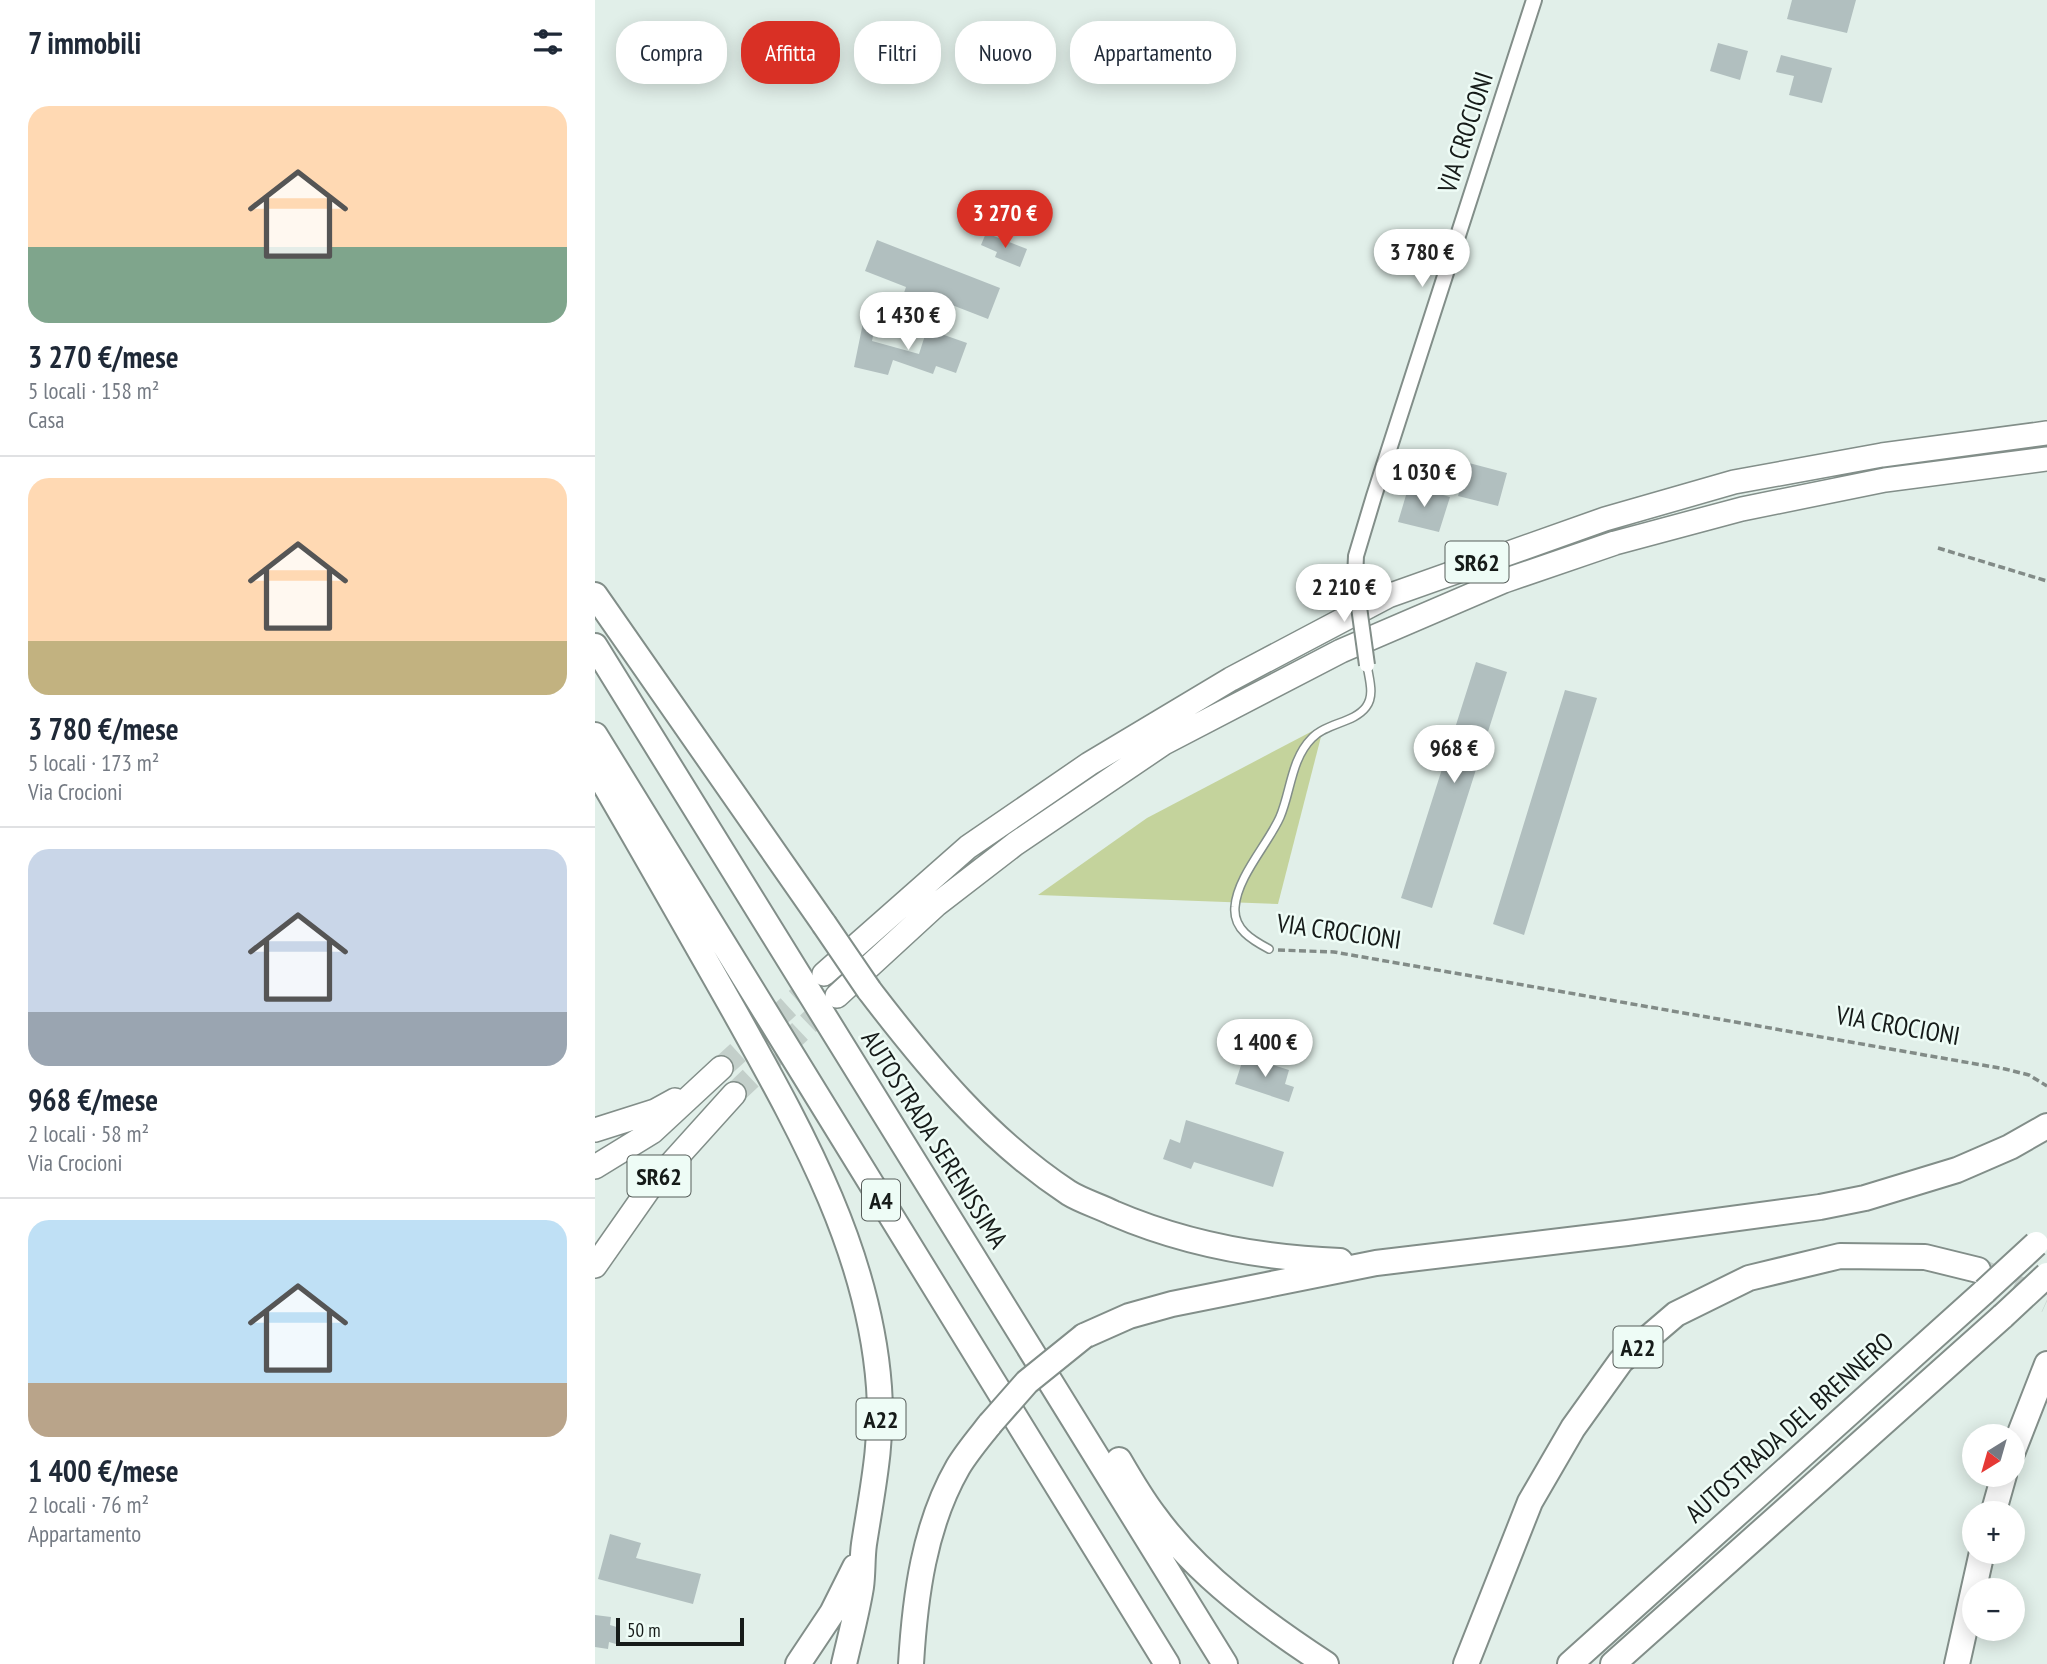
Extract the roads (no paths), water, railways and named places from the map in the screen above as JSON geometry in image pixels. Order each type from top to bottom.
[{"type":"highway","name":"SR62","points":[[824,974],[968,847],[1089,764],[1231,678],[1388,596],[1605,519],[1734,482],[1882,455],[2047,433]]},
{"type":"highway","name":"SR62","points":[[837,996],[936,905],[1015,844],[1164,743],[1351,646],[1504,581],[1615,543],[1742,509],[1885,480],[2047,459]]},
{"type":"highway","points":[[595,594],[869,989],[948,1090],[1019,1156],[1072,1195],[1143,1226],[1216,1247],[1285,1259],[1376,1263]]},
{"type":"highway","name":"AUTOSTRADA SERENISSIMA","points":[[595,646],[1225,1664]]},
{"type":"highway","name":"A4","points":[[595,736],[1167,1664]]},
{"type":"highway","name":"A22","points":[[595,768],[778,1090],[832,1199],[863,1291],[876,1355],[881,1422],[879,1454],[863,1548],[861,1586],[844,1664]]},
{"type":"highway","name":"SR62","points":[[595,1167],[652,1132],[721,1068]]},
{"type":"highway","points":[[595,1130],[655,1111],[703,1085]]},
{"type":"highway","name":"SR62","points":[[595,1266],[651,1186],[734,1094]]},
{"type":"highway","points":[[911,1664],[914,1610],[924,1558],[942,1502],[958,1467],[990,1424],[1027,1382],[1084,1336],[1129,1316],[1172,1304],[1376,1263],[1831,1205],[1910,1186],[1957,1170],[2010,1147],[2047,1126]]},
{"type":"highway","points":[[943,1208],[1046,1346],[1155,1517],[1236,1600],[1281,1635],[1325,1664]]},
{"type":"highway","name":"AUTOSTRADA DEL BRENNERO","points":[[1570,1664],[1981,1281],[2042,1240]]},
{"type":"highway","name":"A22","points":[[1466,1664],[1530,1502],[1573,1428],[1621,1362],[1676,1314],[1749,1278],[1840,1256],[1925,1258],[1981,1281]]},
{"type":"highway","points":[[1613,1664],[2047,1275]]},
{"type":"highway","points":[[2024,1424],[2047,1364]]},
{"type":"highway","name":"A22","points":[[797,1664],[832,1614],[863,1548]]},
{"type":"highway","points":[[1957,1664],[1979,1564]]},
{"type":"street","name":"VIA CROCIONI","points":[[1367,665],[1355,578],[1356,556],[1532,4]]},
{"type":"lane","name":"VIA CROCIONI","points":[[1269,949],[1243,932],[1237,921],[1234,908],[1240,887],[1281,815],[1300,755],[1311,738],[1366,708],[1371,697],[1367,665]]},
{"type":"tunnel","points":[[721,1068],[819,979]]},
{"type":"tunnel","points":[[734,1094],[833,1000]]},
{"type":"tunnel","points":[[1981,1271],[2047,1301]]}]
